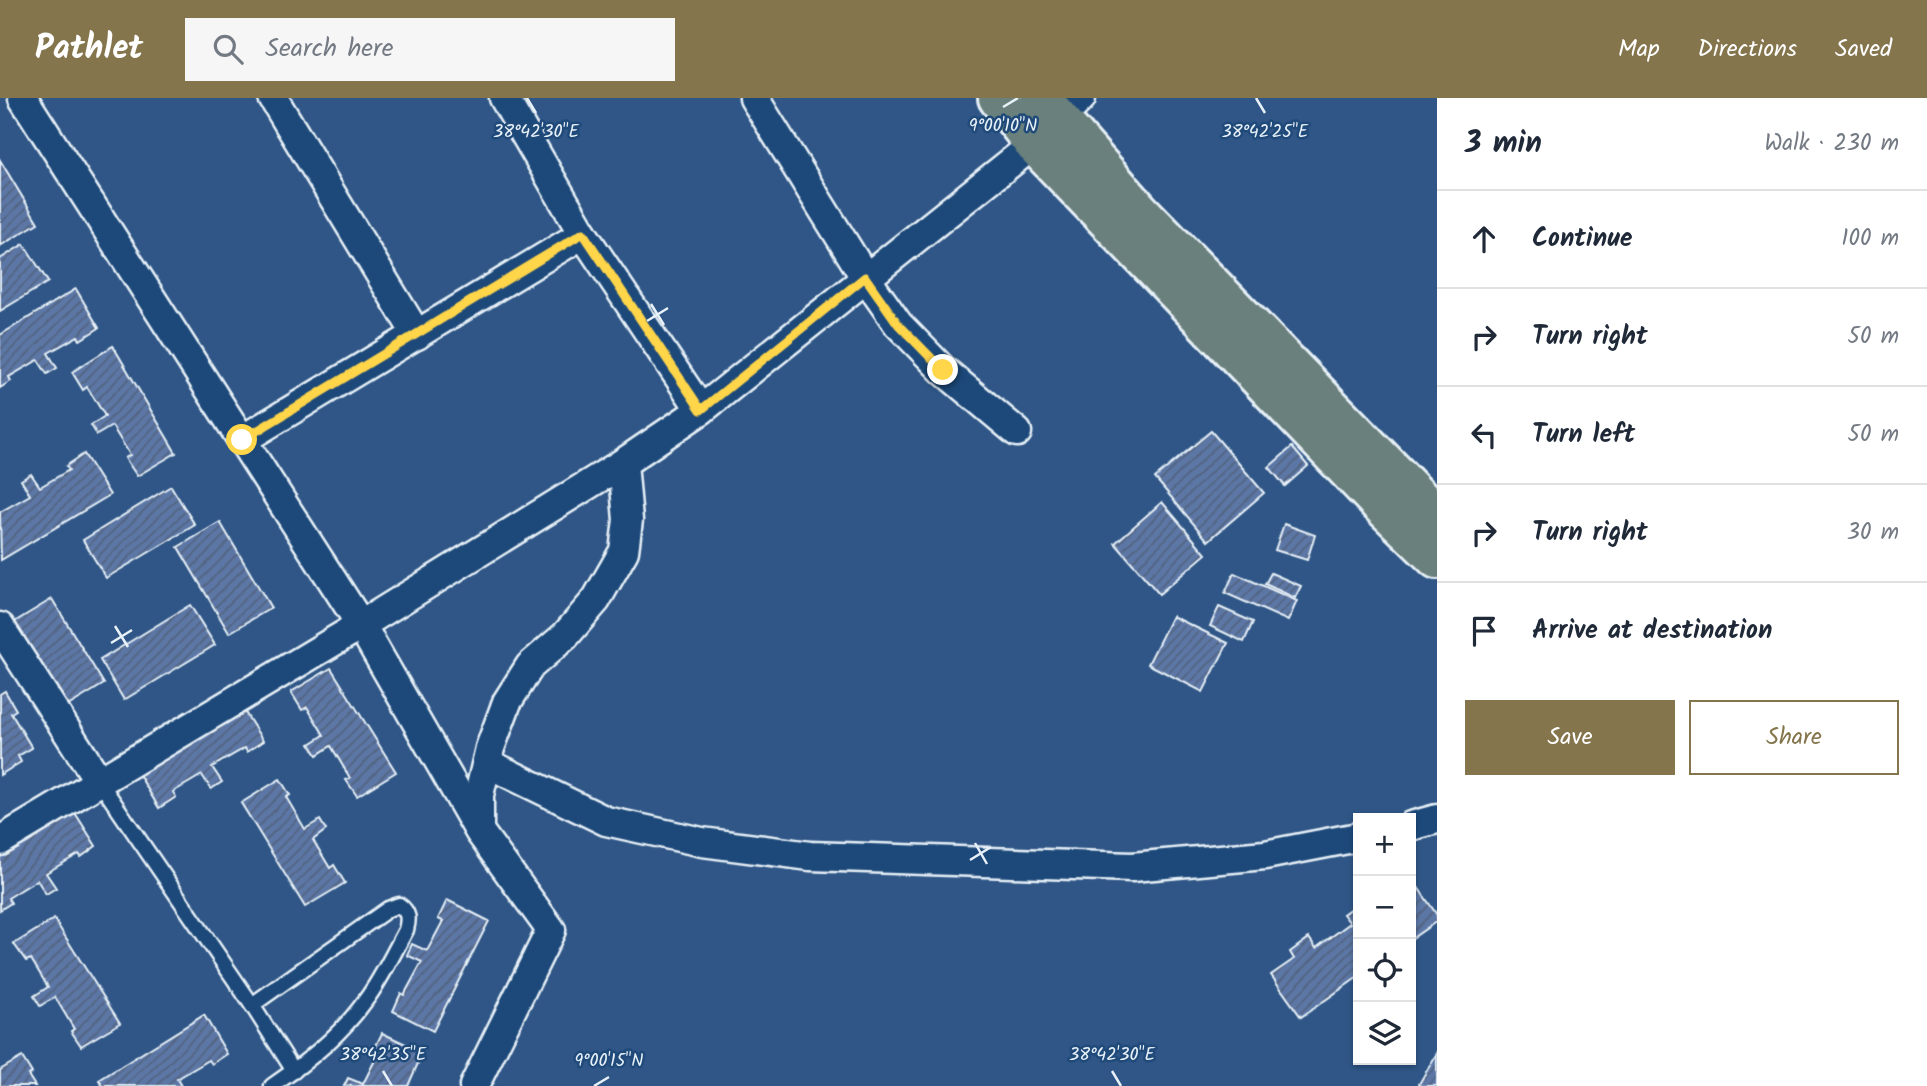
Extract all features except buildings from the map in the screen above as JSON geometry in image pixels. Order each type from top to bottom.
[{"type":"main road","points":[[998,98],[1054,115],[1139,209],[1437,516]]},
{"type":"main road","points":[[1054,115],[1380,504],[1437,559]]},
{"type":"street","points":[[23,98],[361,625],[479,831],[551,930],[474,1086]]},
{"type":"street","points":[[273,98],[417,335]]},
{"type":"street","points":[[504,98],[583,233],[701,410]]},
{"type":"street","points":[[754,98],[865,277],[898,324],[943,370],[1017,432]]},
{"type":"street","points":[[0,841],[361,625],[623,463],[701,410],[865,277],[1054,115]]},
{"type":"street","points":[[242,440],[583,233]]},
{"type":"street","points":[[479,831],[479,795],[507,702],[530,666],[565,636],[596,600],[624,551],[628,520],[623,463]]},
{"type":"street","points":[[0,627],[99,781]]},
{"type":"street","points":[[487,763],[606,821],[702,842],[810,856],[1132,867],[1265,855],[1353,838]]},
{"type":"street","points":[[1416,825],[1437,819]]},
{"type":"lane","points":[[99,781],[294,1071]]},
{"type":"lane","points":[[251,1005],[388,909],[399,905],[406,910],[409,919],[406,930],[365,1002],[294,1071],[272,1086]]},
{"type":"route","points":[[242,440],[583,233],[701,410],[865,277],[898,324],[943,370]]}]
